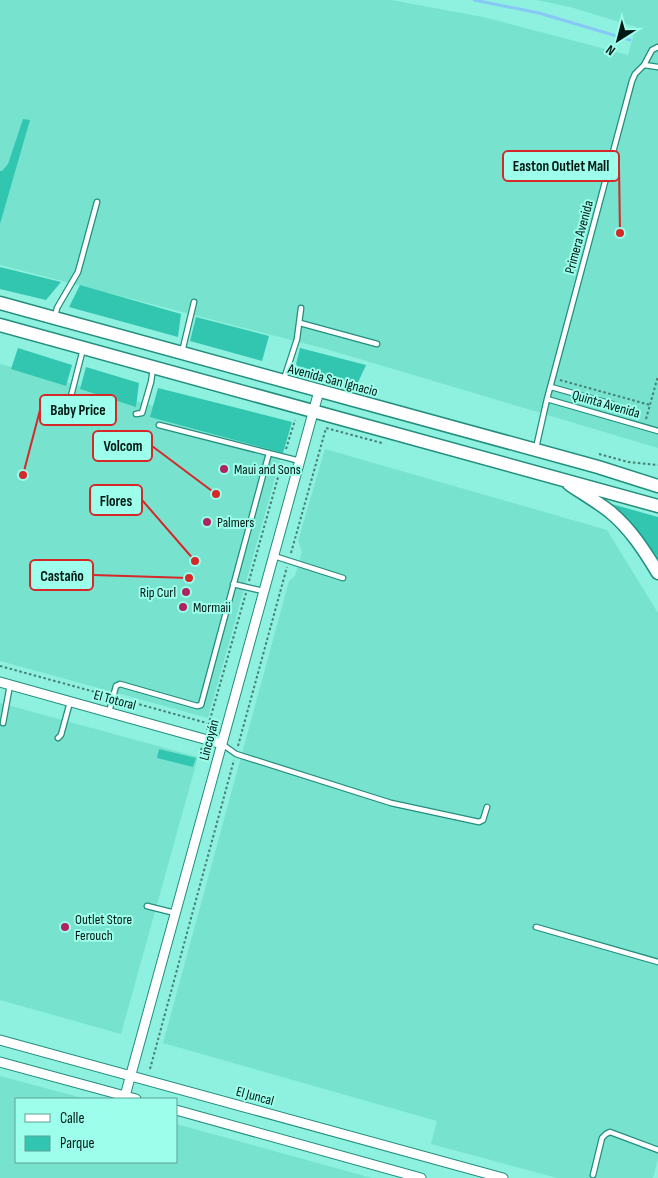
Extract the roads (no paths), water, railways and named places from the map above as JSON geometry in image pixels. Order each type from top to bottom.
[{"type":"main road","name":"Avenida San Ignacio","points":[[0,303],[598,466],[658,486]]},
{"type":"main road","points":[[0,325],[658,506]]},
{"type":"main road","points":[[236,389],[244,379],[242,370]]},
{"type":"main road","points":[[592,487],[600,479],[601,474],[598,466]]},
{"type":"main road","points":[[632,476],[658,477]]},
{"type":"main road","points":[[561,479],[619,520],[637,540],[658,573]]},
{"type":"street","name":"Lincoyán","points":[[125,1096],[319,391]]},
{"type":"street","name":"El Totoral","points":[[0,682],[222,744]]},
{"type":"street","name":"El Juncal","points":[[0,1040],[503,1178]]},
{"type":"street","points":[[0,1062],[132,1098]]},
{"type":"street","points":[[178,1111],[393,1174],[422,1178]]},
{"type":"lane","points":[[658,47],[652,50],[644,65],[658,67]]},
{"type":"lane","name":"Primera Avenida","points":[[535,450],[632,81],[635,74],[644,65]]},
{"type":"lane","points":[[55,318],[58,308],[78,272],[98,202]]},
{"type":"lane","points":[[181,353],[194,302]]},
{"type":"lane","points":[[284,381],[300,323],[301,308]]},
{"type":"lane","points":[[300,323],[377,344]]},
{"type":"lane","points":[[71,396],[83,348]]},
{"type":"lane","points":[[136,414],[142,414],[153,367]]},
{"type":"lane","points":[[551,387],[612,404]]},
{"type":"lane","name":"Quinta Avenida","points":[[547,399],[658,431]]},
{"type":"lane","points":[[160,424],[300,461]]},
{"type":"lane","points":[[109,712],[116,686],[120,684],[197,706],[201,705],[269,452]]},
{"type":"lane","points":[[274,556],[343,578]]},
{"type":"lane","points":[[233,584],[264,591]]},
{"type":"lane","points":[[3,723],[10,685]]},
{"type":"lane","points":[[58,738],[61,735],[70,702]]},
{"type":"lane","points":[[222,744],[236,754],[391,803],[479,822],[483,820],[487,807]]},
{"type":"lane","points":[[147,906],[175,913]]},
{"type":"lane","points":[[536,927],[658,962]]},
{"type":"lane","points":[[593,1175],[602,1138],[610,1132],[658,1150]]},
{"type":"waterway","points":[[474,0],[539,13],[630,40]]},
{"type":"place","name":"Easton Outlet Mall","points":[[620,233]]},
{"type":"place","name":"Maui and Sons","points":[[224,469]]},
{"type":"place","name":"Baby Price","points":[[23,475]]},
{"type":"place","name":"Volcom","points":[[216,494]]},
{"type":"place","name":"Palmers","points":[[207,522]]},
{"type":"place","name":"Flores","points":[[195,561]]},
{"type":"place","name":"Castaño","points":[[189,578]]},
{"type":"place","name":"Rip Curl","points":[[186,592]]},
{"type":"place","name":"Mormaii","points":[[183,607]]},
{"type":"place","name":"Outlet Store Ferouch","points":[[65,927]]}]
